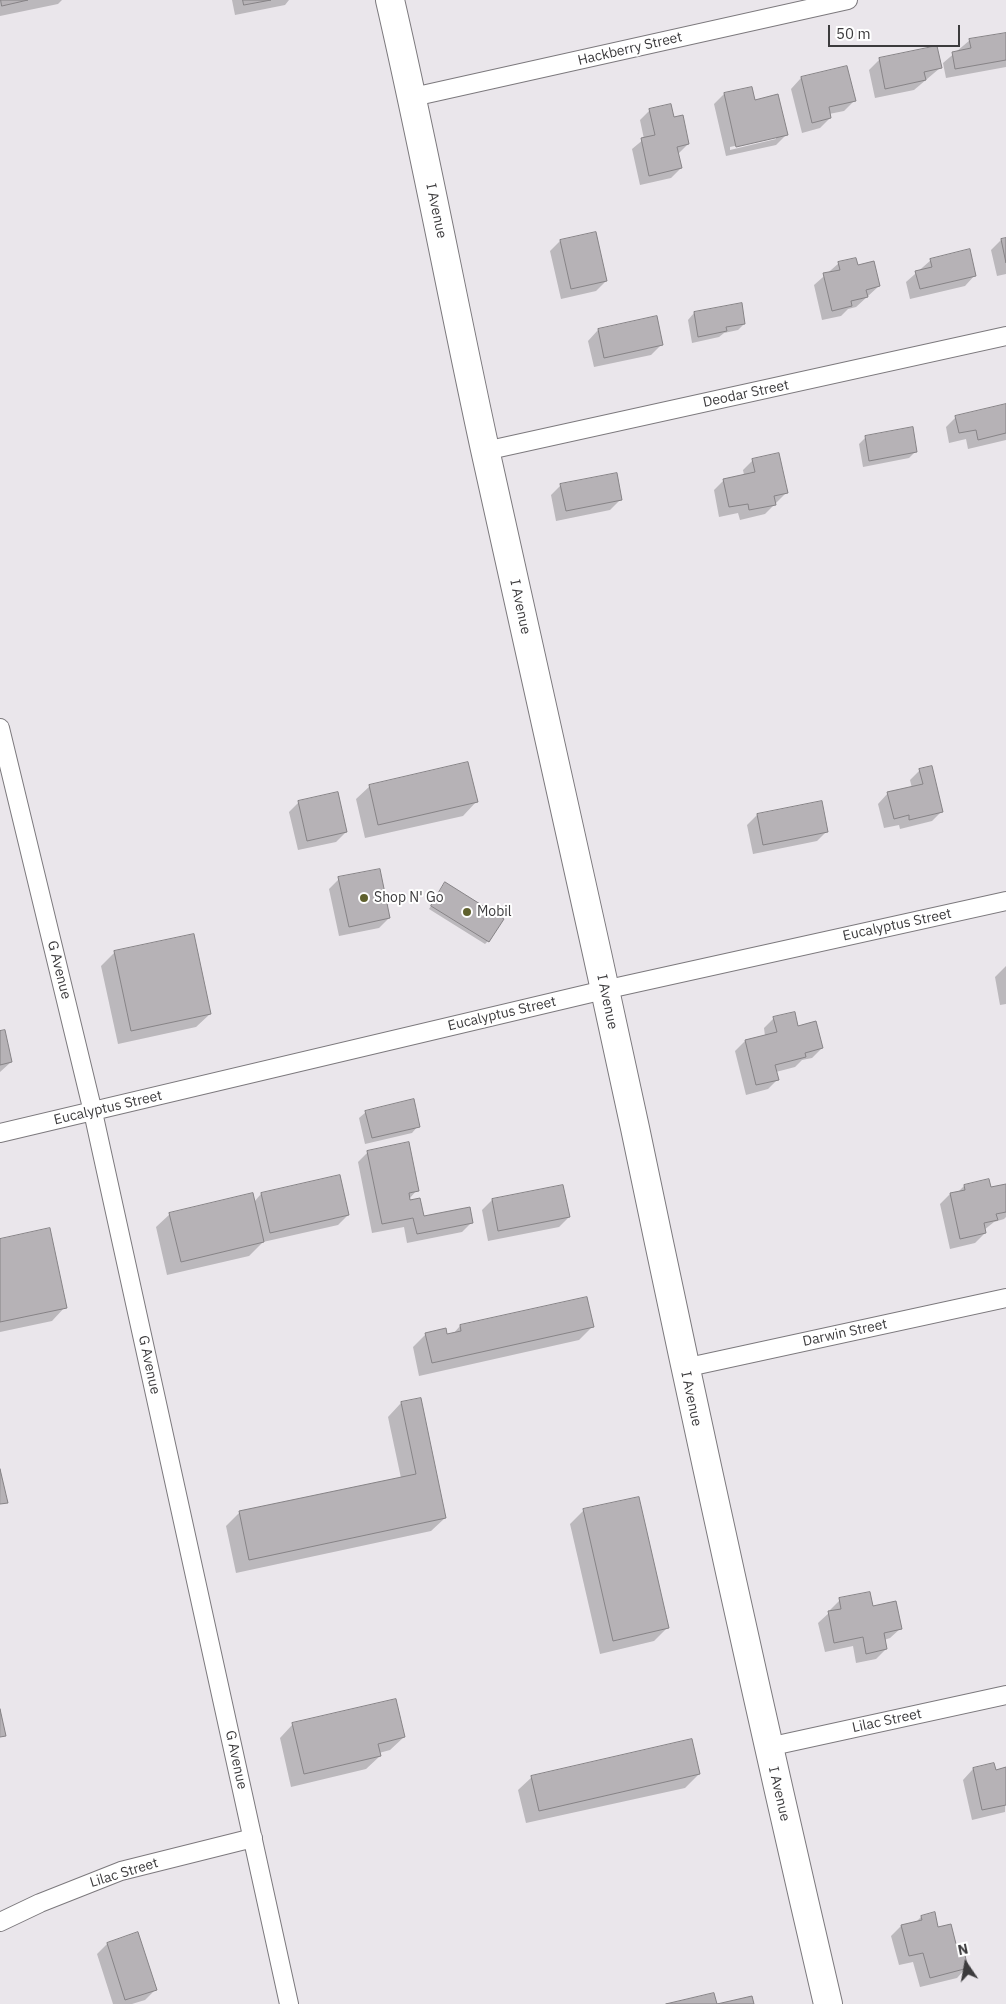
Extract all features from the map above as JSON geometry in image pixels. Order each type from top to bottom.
[{"type":"main road","name":"I Avenue","points":[[390,0],[684,1368],[768,1747],[828,2004]]},
{"type":"street","name":"Hackberry Street","points":[[412,97],[848,0]]},
{"type":"street","name":"Deodar Street","points":[[486,451],[1006,336]]},
{"type":"street","name":"G Avenue","points":[[0,728],[93,1112],[289,2004]]},
{"type":"street","name":"Eucalyptus Street","points":[[0,1132],[93,1112],[604,990],[1006,901]]},
{"type":"street","name":"Darwin Street","points":[[684,1368],[1006,1298]]},
{"type":"street","name":"Lilac Street","points":[[768,1747],[1006,1695]]},
{"type":"street","name":"Lilac Street","points":[[0,1922],[40,1903],[121,1871],[253,1838]]},
{"type":"building","points":[[1,0],[28,0],[2,6]]},
{"type":"building","points":[[243,0],[271,0],[244,5]]},
{"type":"building","points":[[1006,33],[1006,60],[955,69],[952,52],[971,48],[969,39]]},
{"type":"building","points":[[937,46],[942,68],[924,72],[926,80],[885,89],[879,58]]},
{"type":"building","points":[[847,66],[856,101],[829,107],[831,118],[812,123],[801,77]]},
{"type":"building","points":[[752,87],[755,100],[778,94],[788,135],[736,147],[724,93]]},
{"type":"building","points":[[671,104],[674,117],[683,115],[689,144],[677,147],[682,168],[649,176],[641,138],[655,135],[649,109]]},
{"type":"building","points":[[596,232],[607,281],[571,289],[560,240]]},
{"type":"building","points":[[1006,238],[1006,263],[1001,239]]},
{"type":"building","points":[[970,249],[976,276],[920,289],[915,271],[932,267],[930,259]]},
{"type":"building","points":[[856,258],[858,265],[874,261],[880,286],[866,290],[868,297],[851,301],[852,306],[832,311],[823,273],[840,270],[838,262]]},
{"type":"building","points":[[742,303],[745,324],[726,327],[727,331],[698,337],[694,312]]},
{"type":"building","points":[[657,316],[663,345],[604,358],[598,329]]},
{"type":"building","points":[[1006,404],[1006,433],[978,440],[976,430],[959,433],[955,416]]},
{"type":"building","points":[[913,427],[917,452],[869,461],[865,436]]},
{"type":"building","points":[[779,453],[788,493],[774,496],[776,505],[749,510],[748,504],[729,507],[723,479],[755,472],[752,459]]},
{"type":"building","points":[[617,473],[622,500],[566,511],[560,484]]},
{"type":"building","points":[[468,762],[478,802],[378,825],[369,785]]},
{"type":"building","points":[[932,766],[943,812],[909,820],[909,815],[894,819],[887,792],[923,784],[919,769]]},
{"type":"building","points":[[338,792],[347,832],[307,841],[298,801]]},
{"type":"building","points":[[822,801],[828,832],[763,845],[757,814]]},
{"type":"building","name":"Shop N' Go","points":[[380,869],[390,918],[349,927],[338,877]]},
{"type":"building","name":"Mobil","points":[[445,882],[504,919],[489,942],[431,906]]},
{"type":"building","points":[[194,934],[211,1014],[131,1031],[114,951]]},
{"type":"building","points":[[795,1012],[798,1026],[816,1021],[823,1048],[805,1053],[806,1057],[775,1065],[779,1080],[756,1085],[745,1040],[777,1032],[773,1017]]},
{"type":"building","points":[[5,1030],[12,1062],[0,1065],[0,1031]]},
{"type":"building","points":[[414,1099],[420,1127],[372,1138],[365,1111]]},
{"type":"building","points":[[409,1142],[419,1191],[409,1193],[410,1200],[420,1198],[424,1216],[470,1207],[473,1223],[417,1234],[413,1218],[382,1224],[367,1151]]},
{"type":"building","points":[[340,1175],[349,1215],[270,1233],[261,1193]]},
{"type":"building","points":[[989,1179],[991,1187],[1006,1184],[1006,1212],[996,1214],[998,1220],[984,1223],[986,1233],[960,1239],[950,1193],[965,1190],[964,1185]]},
{"type":"building","points":[[563,1185],[570,1217],[498,1231],[492,1199]]},
{"type":"building","points":[[253,1193],[264,1242],[181,1262],[169,1213]]},
{"type":"building","points":[[50,1228],[67,1308],[0,1322],[0,1239]]},
{"type":"building","points":[[587,1297],[594,1327],[432,1363],[425,1333],[446,1328],[447,1334],[461,1331],[460,1325]]},
{"type":"building","points":[[421,1398],[446,1518],[249,1560],[239,1511],[416,1474],[401,1402]]},
{"type":"building","points":[[0,1469],[8,1503],[0,1504]]},
{"type":"building","points":[[639,1497],[669,1628],[613,1641],[583,1509]]},
{"type":"building","points":[[870,1592],[873,1606],[896,1601],[902,1629],[884,1633],[887,1649],[866,1654],[863,1637],[834,1643],[828,1611],[841,1609],[839,1598]]},
{"type":"building","points":[[396,1699],[405,1737],[378,1744],[381,1756],[304,1774],[292,1723]]},
{"type":"building","points":[[0,1709],[6,1736],[0,1737]]},
{"type":"building","points":[[692,1739],[700,1774],[539,1811],[531,1776]]},
{"type":"building","points":[[994,1763],[996,1770],[1006,1767],[1006,1805],[982,1810],[973,1768]]},
{"type":"building","points":[[935,1912],[938,1927],[951,1924],[958,1952],[964,1951],[968,1968],[930,1978],[923,1953],[909,1956],[901,1925],[922,1920],[921,1916]]},
{"type":"building","points":[[138,1932],[157,1990],[125,2000],[107,1943]]},
{"type":"building","points":[[714,1993],[717,2004],[666,2004]]},
{"type":"building","points":[[752,1996],[754,2004],[717,2004]]},
{"type":"place","name":"Shop N' Go","points":[[364,898]]},
{"type":"place","name":"Mobil","points":[[467,912]]}]
